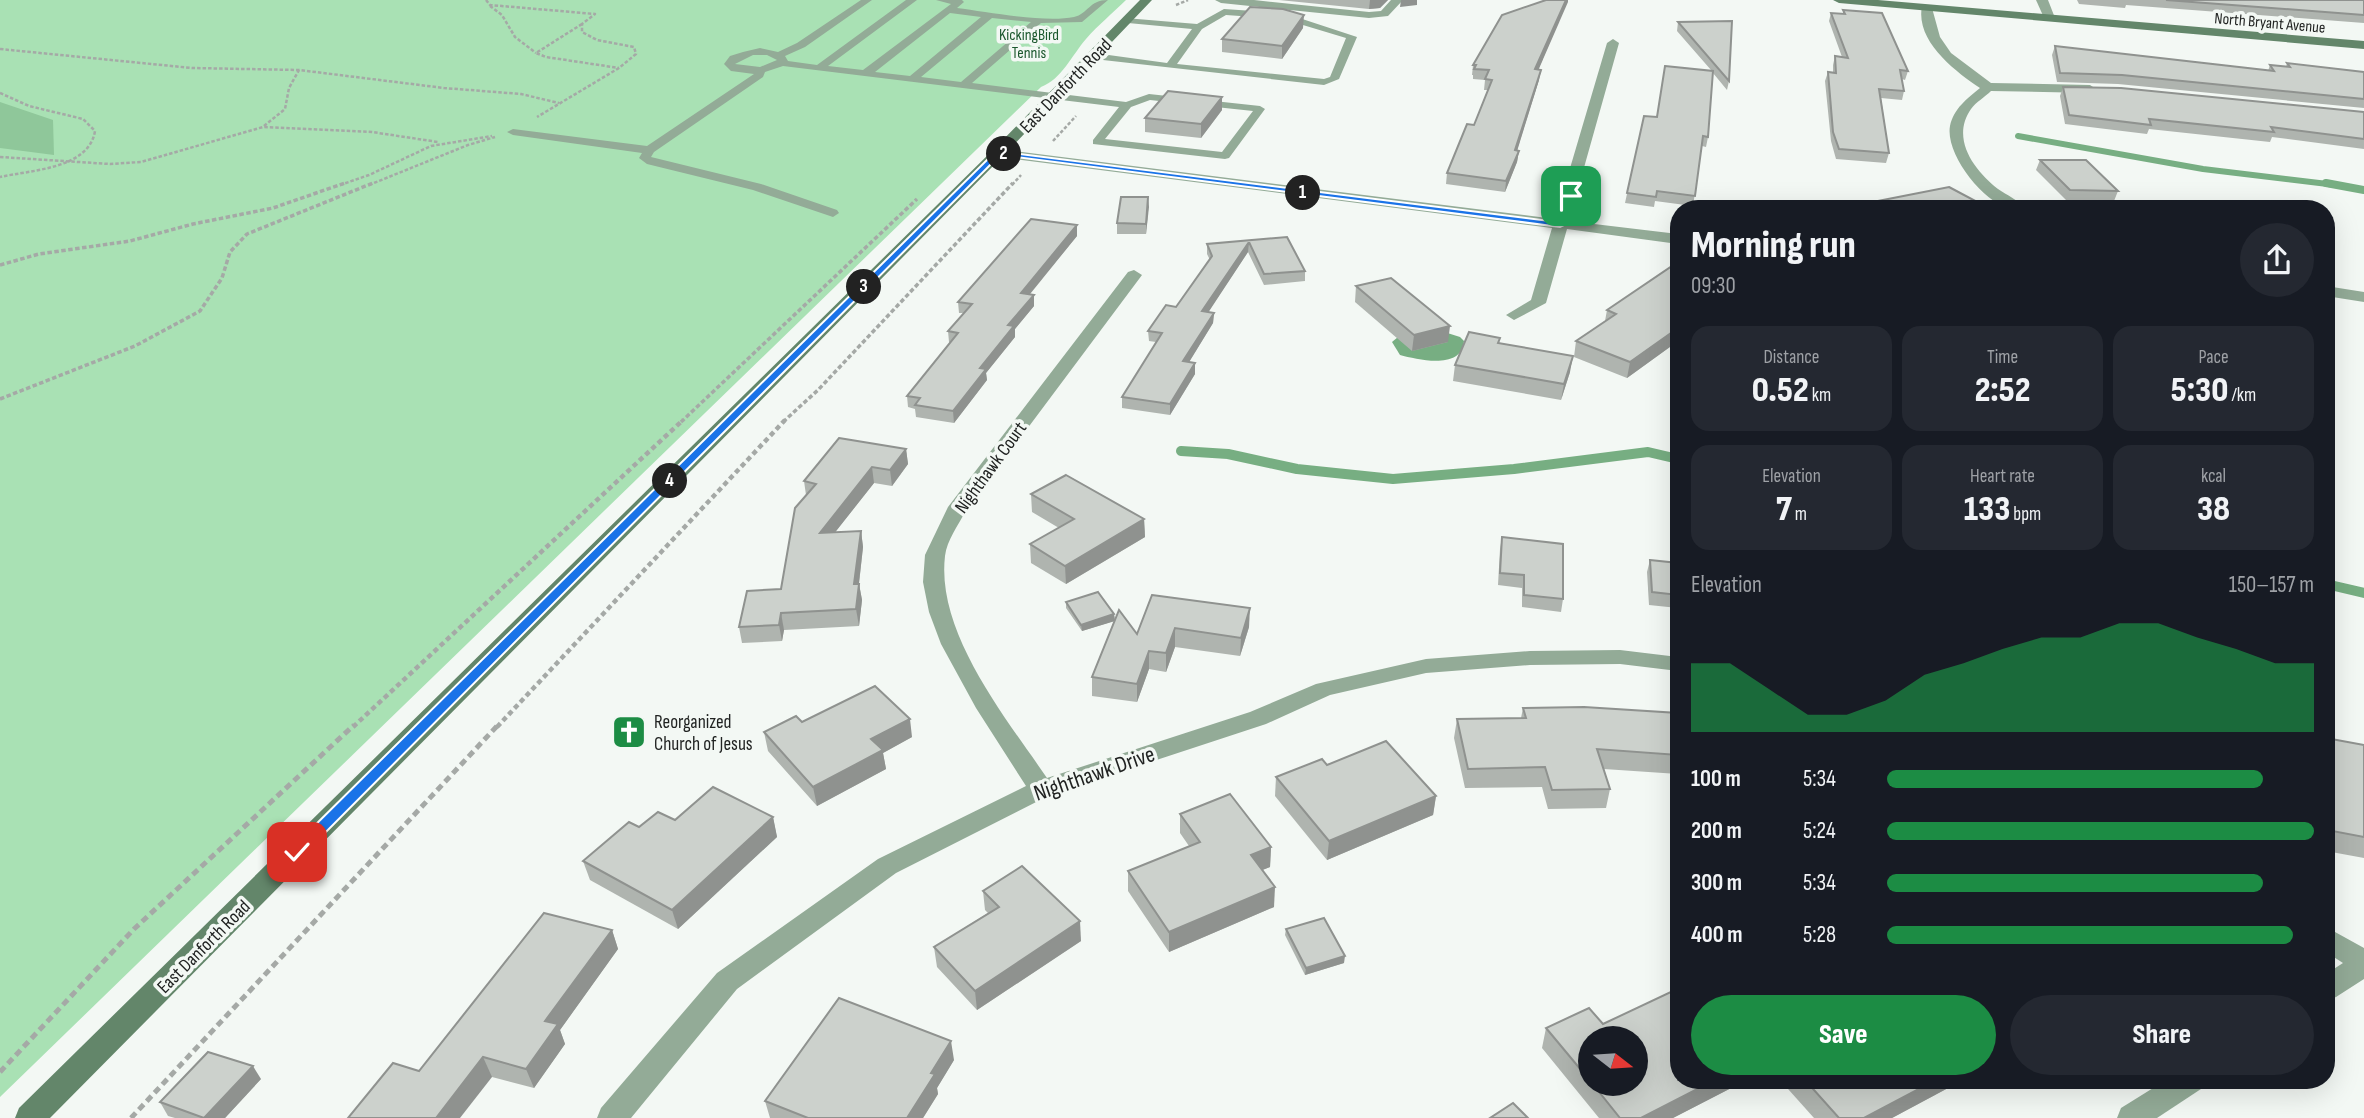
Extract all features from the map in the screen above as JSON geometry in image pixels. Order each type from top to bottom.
[{"type":"street","name":"East Danforth Road","points":[[30,1118],[998,153],[1146,0]]},
{"type":"street","points":[[1223,3],[1369,15],[1384,14],[1397,0]]},
{"type":"street","name":"North Bryant Avenue","points":[[1839,0],[2364,46]]},
{"type":"street","points":[[2042,0],[2049,18]]},
{"type":"street","points":[[1926,8],[1932,36],[1951,62],[1988,87],[2106,90]]},
{"type":"street","points":[[1514,315],[1538,303],[1613,43]]},
{"type":"street","points":[[1988,87],[1981,96],[1965,106],[1957,123],[1956,142],[1962,159],[1974,175],[2004,200]]},
{"type":"street","points":[[998,153],[1670,238]]},
{"type":"street","name":"Nighthawk Court","points":[[1041,789],[960,662],[935,599],[935,555],[955,511],[1134,275]]},
{"type":"street","points":[[2335,292],[2364,297]]},
{"type":"street","name":"Nighthawk Drive","points":[[612,1118],[727,981],[887,866],[1041,789],[1258,718],[1324,689],[1426,666],[1543,658],[1620,657],[1670,663]]},
{"type":"street","points":[[2335,944],[2364,963],[2335,983]]},
{"type":"street","points":[[2132,1118],[2176,1089]]},
{"type":"lane","points":[[867,0],[780,59],[760,70],[735,69],[729,64],[734,58],[748,53],[780,59],[819,68],[1090,101],[1127,105],[1149,97],[1260,109],[1225,156],[1097,142],[1127,105]]},
{"type":"lane","points":[[819,68],[912,0]]},
{"type":"lane","points":[[865,74],[959,2],[941,0]]},
{"type":"lane","points":[[948,10],[1039,20],[1079,20],[1103,0]]},
{"type":"lane","points":[[1094,56],[1170,66],[1324,82],[1334,79],[1352,37],[1284,16],[1223,3],[1199,27],[1170,66]]},
{"type":"lane","points":[[912,79],[989,15]]},
{"type":"lane","points":[[963,86],[1039,20]]},
{"type":"lane","points":[[1128,20],[1199,27]]},
{"type":"lane","points":[[760,70],[759,75],[649,150],[645,158],[652,162],[757,187],[833,213]]},
{"type":"lane","points":[[513,132],[649,150]]},
{"type":"path","points":[[486,0],[502,15],[504,24],[513,36],[536,53],[619,68]]},
{"type":"path","points":[[1164,24],[1172,16],[1168,11],[1171,7],[1188,0]]},
{"type":"path","points":[[489,5],[595,14],[536,53]]},
{"type":"path","points":[[0,398],[135,346],[200,311],[222,278],[230,253],[247,234],[468,145],[513,132],[619,68],[636,54],[634,47],[597,40],[582,32],[582,24]]},
{"type":"path","points":[[0,49],[180,68],[299,70],[444,88],[522,94],[559,103]]},
{"type":"path","points":[[262,127],[285,109],[289,88],[299,70]]},
{"type":"path","points":[[0,93],[29,106],[83,119],[95,131],[93,143],[74,160],[0,177]]},
{"type":"path","points":[[131,1118],[772,432],[818,390],[1090,101]]},
{"type":"path","points":[[0,157],[110,164],[141,162],[262,127],[372,132],[446,143]]},
{"type":"path","points":[[0,265],[39,254],[130,242],[193,224],[273,208],[369,175],[431,146],[513,132]]},
{"type":"path","points":[[0,1072],[134,929],[646,455],[918,198]]},
{"type":"green space","name":"KickingBird Tennis","points":[[0,0],[1126,0],[1091,34],[1055,78],[1041,87],[0,1097]]},
{"type":"shaded area","points":[[0,102],[53,120],[54,155],[0,148]]},
{"type":"shaded area","points":[[1438,330],[1460,337],[1464,341],[1456,356],[1438,361],[1408,357],[1400,355],[1392,342],[1404,332]]},
{"type":"building","points":[[1546,0],[1566,0],[1535,69],[1541,70],[1515,150],[1519,151],[1506,181],[1447,173],[1467,124],[1474,125],[1492,80],[1485,79],[1489,70],[1474,69],[1476,65],[1473,65],[1502,15]]},
{"type":"building","points":[[2166,0],[2364,0],[2364,15]]},
{"type":"building","points":[[1250,7],[1283,9],[1304,15],[1282,46],[1222,39]]},
{"type":"building","points":[[1843,10],[1882,13],[1908,71],[1900,70],[1904,91],[1879,89],[1889,153],[1839,149],[1833,132],[1828,72],[1836,73],[1835,56],[1848,58],[1831,13],[1845,14]]},
{"type":"building","points":[[1732,21],[1729,81],[1678,22]]},
{"type":"building","points":[[2055,46],[2274,71],[2270,65],[2290,67],[2287,63],[2364,72],[2364,99],[2122,75],[2060,73]]},
{"type":"building","points":[[1665,66],[1713,71],[1708,137],[1703,136],[1695,196],[1657,191],[1656,197],[1627,193],[1644,116],[1657,117]]},
{"type":"building","points":[[2063,87],[2121,88],[2364,112],[2364,139],[2271,127],[2274,132],[2149,119],[2151,125],[2069,115]]},
{"type":"building","points":[[1168,91],[1222,97],[1201,124],[1145,118]]},
{"type":"building","points":[[2040,160],[2086,160],[2118,191],[2070,190]]},
{"type":"building","points":[[1949,187],[1974,200],[1883,200]]},
{"type":"building","points":[[1121,197],[1148,197],[1146,224],[1117,223]]},
{"type":"building","points":[[1031,219],[1077,225],[1021,293],[1034,295],[1008,325],[1014,326],[980,368],[986,369],[953,411],[915,405],[920,398],[907,396],[958,333],[948,331],[972,304],[958,302]]},
{"type":"building","points":[[1287,237],[1305,271],[1264,274],[1249,242],[1202,311],[1214,313],[1183,361],[1195,363],[1170,404],[1122,397],[1162,333],[1148,331],[1166,305],[1176,307],[1212,256],[1207,244]]},
{"type":"building","points":[[1670,267],[1670,334],[1630,362],[1576,341],[1616,314],[1607,310]]},
{"type":"building","points":[[1391,278],[1450,326],[1414,335],[1356,286]]},
{"type":"building","points":[[1469,332],[1500,338],[1498,343],[1573,356],[1564,384],[1455,365]]},
{"type":"building","points":[[839,438],[906,449],[890,470],[872,467],[820,533],[861,531],[854,584],[859,584],[856,609],[781,613],[779,625],[739,627],[747,591],[781,589],[795,508],[816,484],[804,481]]},
{"type":"building","points":[[1066,475],[1144,519],[1065,566],[1030,544],[1074,519],[1031,494]]},
{"type":"building","points":[[1502,537],[1563,544],[1563,599],[1524,595],[1524,575],[1500,573]]},
{"type":"building","points":[[1650,560],[1670,562],[1670,594],[1652,592]]},
{"type":"building","points":[[1098,592],[1114,614],[1081,625],[1066,602]]},
{"type":"building","points":[[1152,595],[1250,608],[1241,638],[1175,628],[1166,653],[1149,651],[1137,684],[1092,677],[1119,610],[1137,634]]},
{"type":"building","points":[[875,686],[910,719],[871,739],[883,750],[813,787],[764,732],[796,716],[802,722]]},
{"type":"building","points":[[1584,707],[1670,712],[1670,754],[1597,749],[1610,789],[1552,790],[1545,767],[1468,769],[1457,719],[1526,718],[1523,708]]},
{"type":"building","points":[[2335,740],[2364,745],[2364,837],[2335,832]]},
{"type":"building","points":[[1386,741],[1436,796],[1329,841],[1276,777],[1322,759],[1327,765]]},
{"type":"building","points":[[713,787],[773,817],[672,910],[583,861],[629,822],[639,827],[658,812],[675,820]]},
{"type":"building","points":[[1230,794],[1271,847],[1251,855],[1275,887],[1169,932],[1128,871],[1200,842],[1180,814]]},
{"type":"building","points":[[1022,866],[1080,921],[975,991],[934,947],[999,907],[983,891]]},
{"type":"building","points":[[544,913],[612,930],[545,1021],[558,1024],[526,1069],[483,1057],[436,1118],[348,1118],[393,1063],[419,1071]]},
{"type":"building","points":[[1324,918],[1345,956],[1306,968],[1286,929]]},
{"type":"building","points":[[1670,992],[1670,1089],[1697,1089],[1641,1118],[1620,1118],[1602,1096],[1648,1096],[1648,1026],[1578,1026],[1578,1066],[1546,1028],[1589,1008],[1603,1024]]},
{"type":"building","points":[[839,998],[951,1041],[931,1073],[935,1074],[907,1118],[808,1118],[765,1101]]},
{"type":"building","points":[[208,1052],[253,1066],[204,1118],[160,1102]]},
{"type":"building","points":[[1813,1089],[1919,1089],[1864,1118],[1839,1118]]},
{"type":"building","points":[[1513,1103],[1528,1118],[1490,1118]]},
{"type":"waterway","points":[[2018,136],[2203,169],[2336,185]]},
{"type":"waterway","points":[[2326,183],[2364,190]]},
{"type":"waterway","points":[[1181,451],[1228,454],[1297,469],[1393,479],[1514,469],[1648,452],[1670,457]]},
{"type":"waterway","points":[[2335,586],[2364,593]]},
{"type":"place","name":"Reorganized Church of Jesus","points":[[629,732]]},
{"type":"route","points":[[297,852],[998,153],[1160,176],[1560,225],[1571,196]]}]
